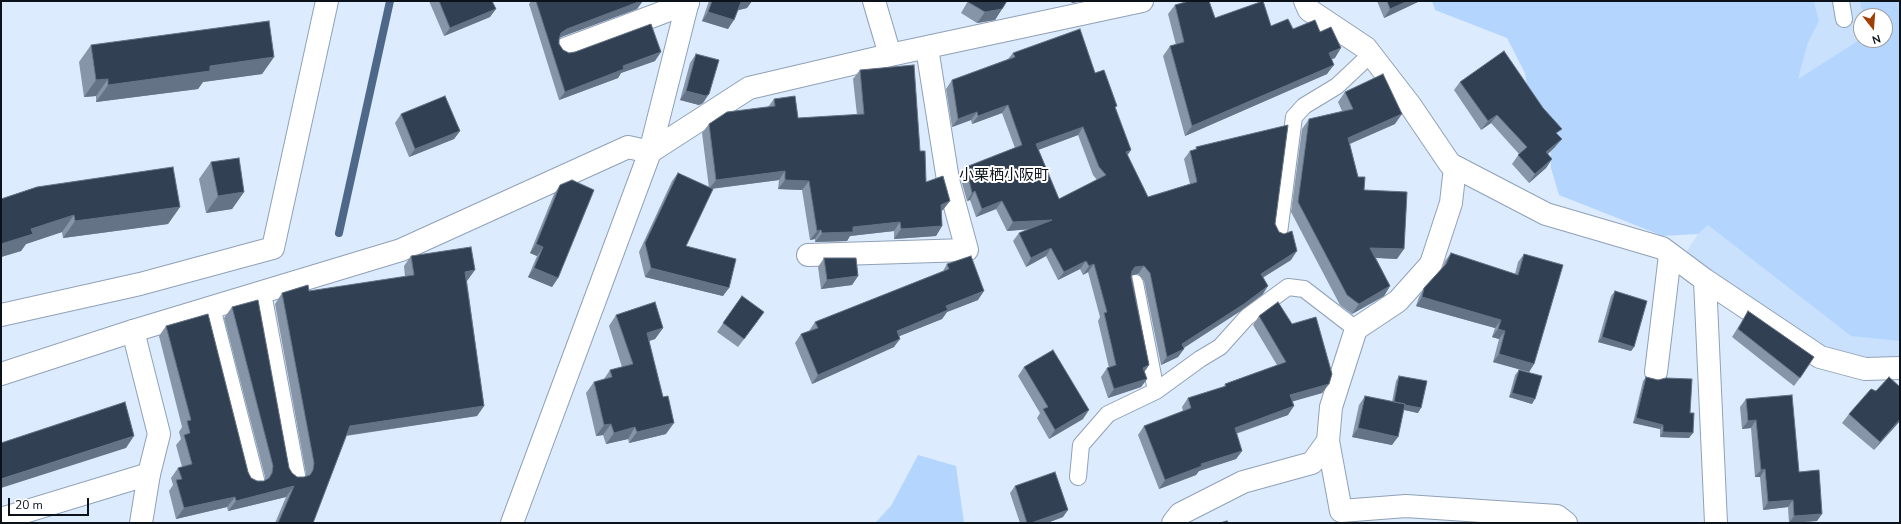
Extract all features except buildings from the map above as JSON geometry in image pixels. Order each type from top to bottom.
[{"type":"street","points":[[1,315],[140,284],[273,248],[327,1]]},
{"type":"street","points":[[874,1],[890,55]]},
{"type":"street","points":[[1,374],[133,331],[401,250],[628,147],[650,152],[749,88],[890,55],[1142,1]]},
{"type":"street","points":[[1305,1],[1309,10],[1366,48],[1410,105],[1450,164],[1546,214],[1662,248],[1705,280],[1820,357],[1865,369],[1900,368]]},
{"type":"street","points":[[565,48],[688,2]]},
{"type":"street","points":[[512,523],[650,152],[688,2]]},
{"type":"street","points":[[808,255],[967,250],[948,180],[927,48]]},
{"type":"street","points":[[1455,167],[1451,203],[1431,264],[1398,301],[1356,329],[1331,407],[1328,441],[1341,511],[1406,506],[1557,516],[1566,523]]},
{"type":"street","points":[[1656,372],[1670,255]]},
{"type":"street","points":[[1705,280],[1716,523]]},
{"type":"street","points":[[260,293],[294,476]]},
{"type":"street","points":[[209,308],[253,480]]},
{"type":"street","points":[[133,331],[159,434],[149,474],[141,523]]},
{"type":"street","points":[[1173,523],[1180,514],[1243,482],[1312,463],[1328,441]]},
{"type":"street","points":[[1,520],[149,474]]},
{"type":"lane","points":[[1840,1],[1844,19]]},
{"type":"lane","points":[[1279,233],[1294,117],[1304,106],[1337,86],[1371,54]]},
{"type":"lane","points":[[1135,283],[1156,391]]},
{"type":"lane","points":[[1078,477],[1081,445],[1108,414],[1156,391],[1220,346],[1247,317],[1288,287],[1304,289],[1356,329]]},
{"type":"shaded area","points":[[1432,1],[1814,1],[1819,21],[1808,43],[1798,79],[1853,44],[1853,48],[1893,48],[1893,8],[1861,8],[1860,1],[1900,1],[1900,341],[1851,336],[1708,225],[1698,234],[1663,236],[1559,195],[1551,168],[1550,131],[1528,94],[1525,73],[1507,38],[1435,10]]},
{"type":"shaded area","points":[[1814,1],[1900,1],[1900,361],[1853,361],[1832,354],[1685,254],[1698,234],[1736,193],[1793,95],[1808,43],[1819,21]]},
{"type":"shaded area","points":[[918,455],[956,466],[964,523],[875,523],[891,506]]},
{"type":"waterway","points":[[339,233],[390,1]]},
{"type":"district","name":"小栗栖小阪町","points":[[1004,176]]}]
